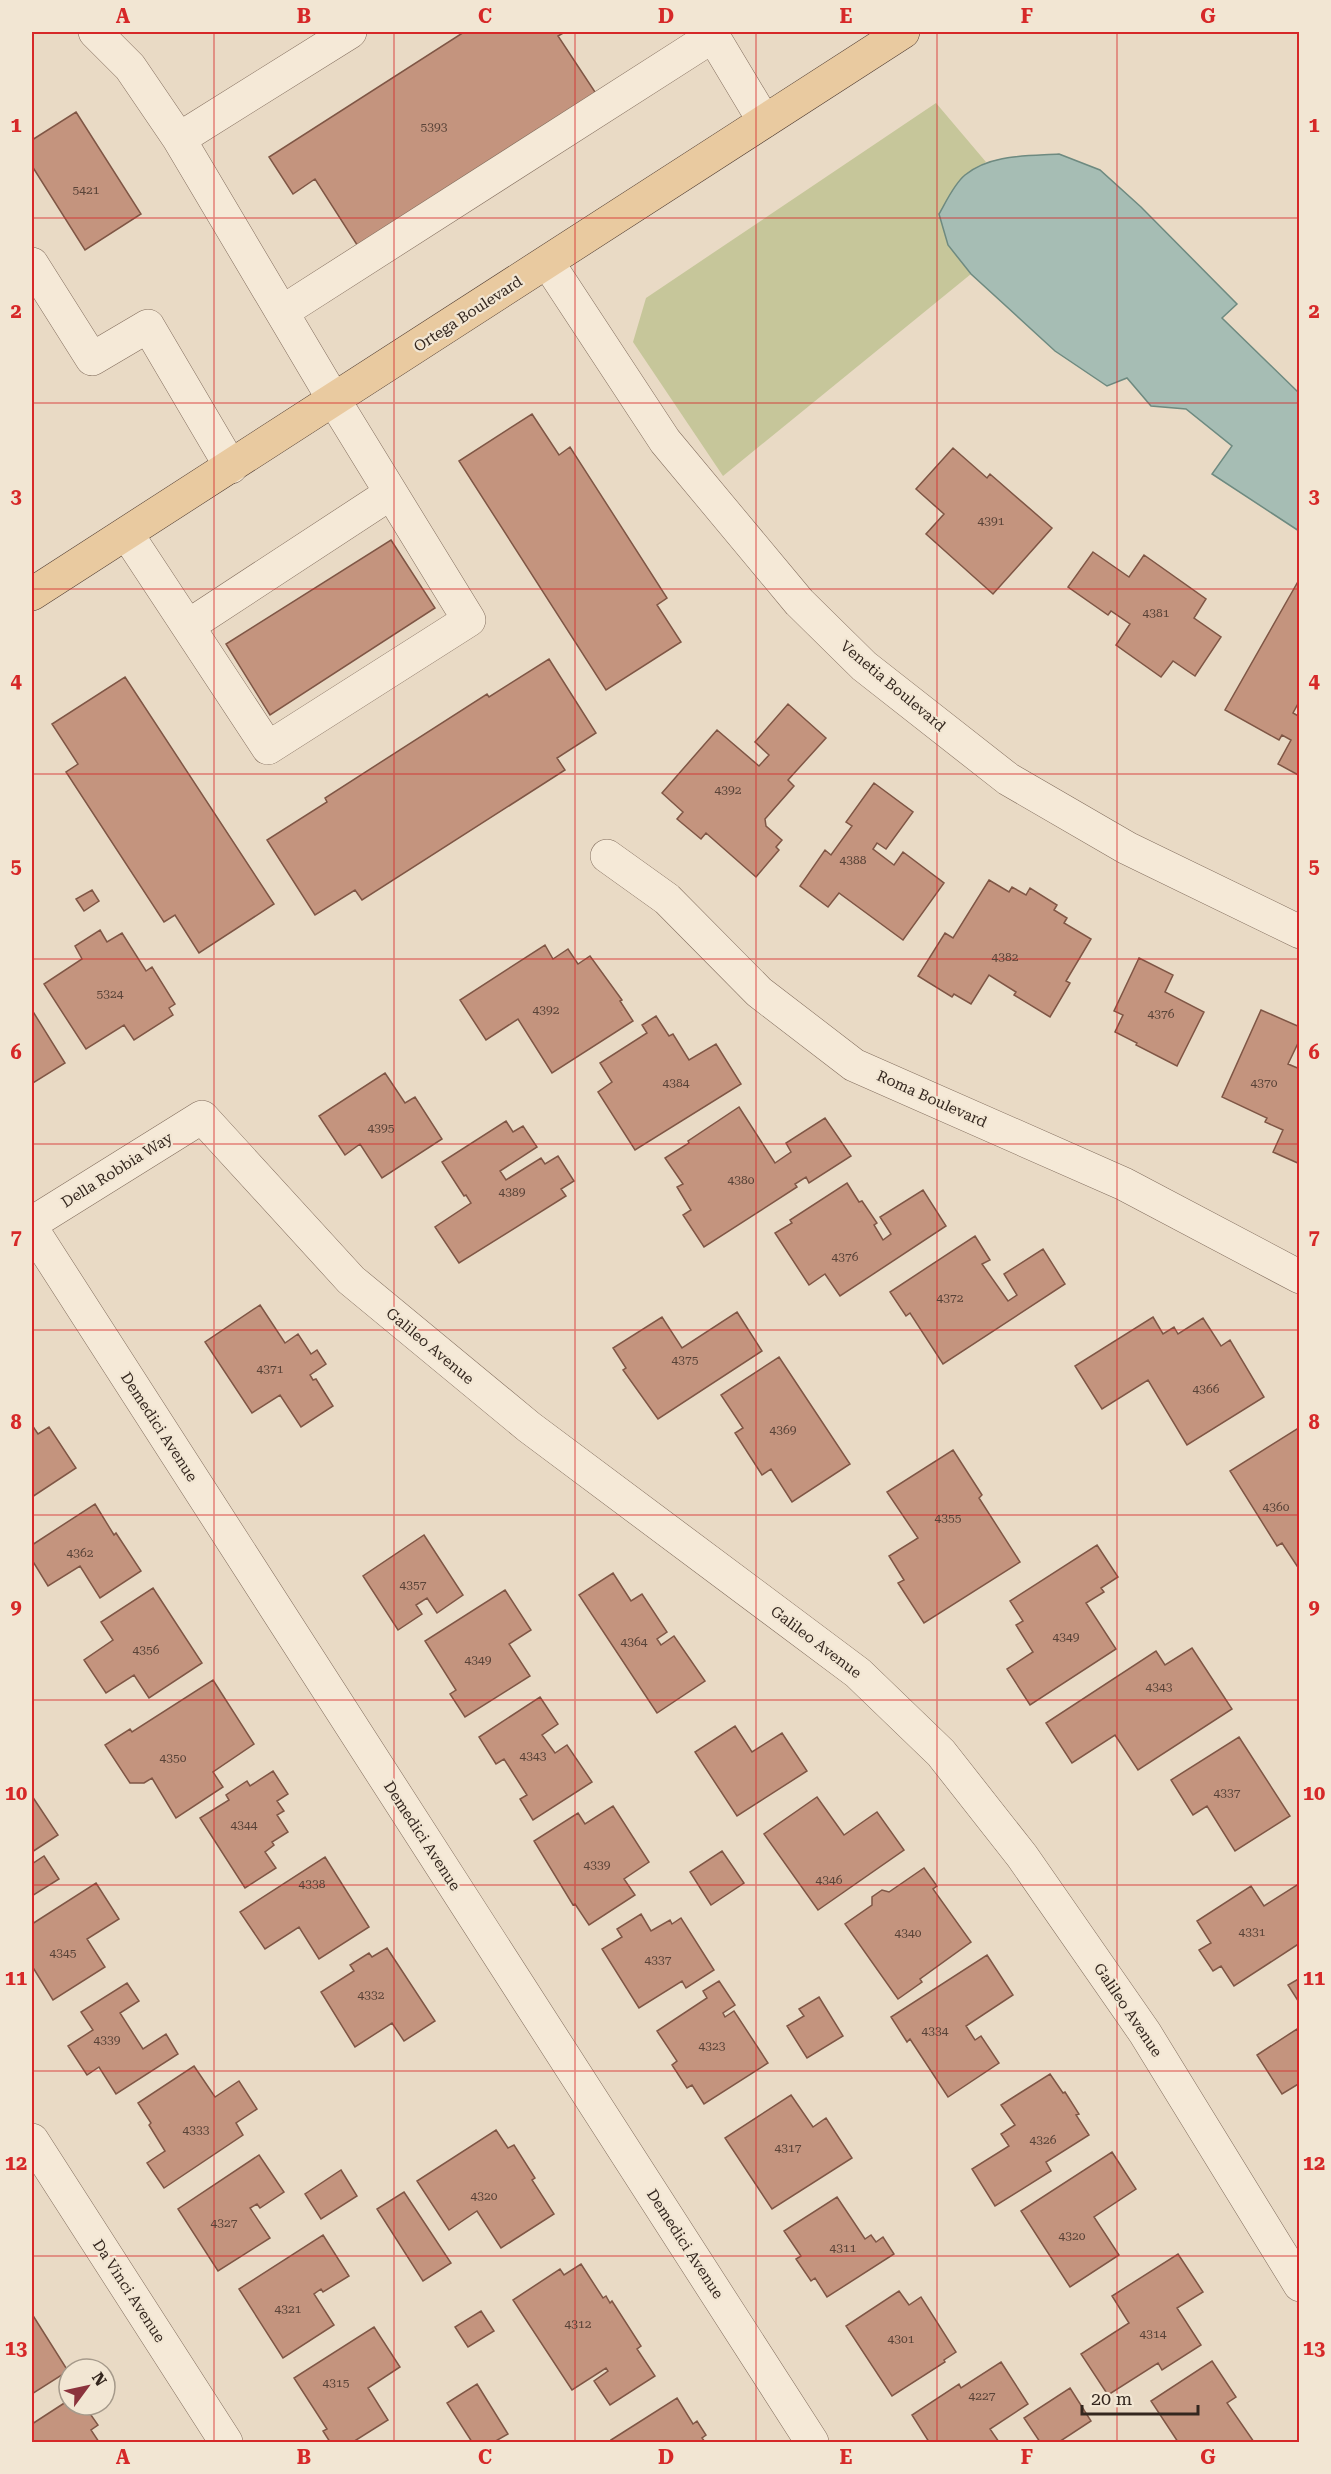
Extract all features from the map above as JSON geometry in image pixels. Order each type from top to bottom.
[{"type":"main road","name":"Ortega Boulevard","points":[[32,594],[903,32]]},
{"type":"street","points":[[95,32],[130,67],[179,139],[334,400],[469,620],[268,748],[128,534]]},
{"type":"street","points":[[179,139],[350,32]]},
{"type":"street","points":[[282,312],[713,36],[764,121]]},
{"type":"street","name":"Venetia Boulevard","points":[[548,263],[672,450],[799,602],[864,666],[1008,780],[1127,848],[1299,932]]},
{"type":"street","points":[[32,264],[92,359],[148,326],[231,467]]},
{"type":"street","points":[[188,626],[391,493]]},
{"type":"street","name":"Roma Boulevard","points":[[608,856],[667,899],[759,992],[854,1065],[1124,1184],[1299,1277]]},
{"type":"street","name":"Della Robbia Way","points":[[32,1223],[202,1117]]},
{"type":"street","name":"Galileo Avenue","points":[[202,1117],[351,1280],[529,1427],[858,1673],[941,1753],[1022,1856],[1145,2033],[1299,2285]]},
{"type":"street","name":"Demedici Avenue","points":[[32,1229],[812,2442]]},
{"type":"street","name":"Da Vinci Avenue","points":[[32,2140],[226,2442]]},
{"type":"green space","points":[[936,103],[986,162],[964,176],[948,245],[971,274],[723,476],[633,342],[646,298]]},
{"type":"shaded area","points":[[1059,154],[1100,170],[1141,207],[1237,304],[1222,318],[1299,393],[1299,531],[1212,474],[1232,446],[1186,409],[1151,406],[1127,378],[1107,386],[1055,351],[971,274],[948,245],[939,214],[954,188],[965,175],[986,163],[1010,157]]},
{"type":"building","points":[[464,32],[565,32],[558,36],[599,98],[361,251],[315,179],[293,194],[269,157]]},
{"type":"building","points":[[76,112],[141,214],[85,250],[32,166],[32,140]]},
{"type":"building","points":[[532,414],[559,455],[570,447],[667,598],[657,605],[681,642],[606,690],[459,461]]},
{"type":"building","points":[[953,448],[987,478],[990,474],[1052,528],[993,594],[926,534],[944,514],[916,489]]},
{"type":"building","points":[[391,540],[435,608],[270,715],[226,644]]},
{"type":"building","points":[[1093,552],[1129,577],[1144,555],[1206,599],[1194,618],[1221,637],[1195,676],[1173,661],[1161,677],[1116,645],[1130,624],[1111,611],[1108,615],[1068,587]]},
{"type":"building","points":[[1300,578],[1300,700],[1293,713],[1300,717],[1300,776],[1278,764],[1291,740],[1282,735],[1279,740],[1225,710]]},
{"type":"building","points":[[549,659],[596,733],[557,758],[565,770],[362,900],[355,890],[315,915],[267,840],[327,802],[325,798],[487,694],[489,697]]},
{"type":"building","points":[[125,677],[274,904],[199,953],[175,915],[164,922],[66,772],[78,764],[52,724]]},
{"type":"building","points":[[788,704],[826,738],[788,780],[794,786],[765,819],[766,826],[782,840],[776,847],[779,850],[756,877],[706,833],[701,839],[677,819],[683,812],[662,793],[717,730],[759,766],[769,755],[755,742]]},
{"type":"building","points":[[874,783],[913,812],[886,849],[877,843],[873,849],[894,865],[903,852],[944,883],[903,940],[839,893],[828,907],[800,886],[825,850],[831,855],[852,826],[846,822]]},
{"type":"building","points":[[989,880],[1009,892],[1012,887],[1026,895],[1030,888],[1057,905],[1054,910],[1067,918],[1064,923],[1091,939],[1066,981],[1070,983],[1050,1017],[1014,995],[1016,992],[989,975],[971,1004],[954,994],[952,997],[918,976],[945,933],[953,938]]},
{"type":"building","points":[[92,890],[99,901],[84,911],[76,899]]},
{"type":"building","points":[[100,930],[107,942],[122,933],[146,971],[152,967],[175,1004],[169,1008],[173,1015],[134,1040],[124,1025],[86,1049],[44,984],[82,959],[75,946]]},
{"type":"building","points":[[545,945],[553,959],[568,949],[578,964],[590,956],[622,1000],[620,1001],[633,1021],[552,1073],[518,1019],[486,1040],[460,1000]]},
{"type":"building","points":[[1139,958],[1173,975],[1165,992],[1204,1012],[1177,1066],[1115,1032],[1123,1015],[1114,1011]]},
{"type":"building","points":[[32,1010],[65,1063],[33,1083],[32,1081]]},
{"type":"building","points":[[1261,1010],[1300,1027],[1300,1039],[1288,1064],[1300,1069],[1300,1164],[1273,1152],[1283,1130],[1265,1122],[1267,1118],[1222,1097]]},
{"type":"building","points":[[656,1016],[669,1036],[673,1034],[689,1060],[716,1044],[741,1084],[635,1150],[598,1092],[612,1082],[600,1063],[647,1033],[642,1025]]},
{"type":"building","points":[[385,1073],[405,1103],[415,1097],[442,1139],[382,1178],[360,1144],[345,1155],[319,1116]]},
{"type":"building","points":[[739,1107],[775,1163],[791,1152],[786,1143],[825,1118],[851,1156],[809,1183],[806,1177],[795,1184],[797,1187],[704,1247],[683,1215],[691,1210],[677,1187],[683,1184],[665,1158]]},
{"type":"building","points":[[506,1121],[513,1132],[523,1126],[537,1147],[500,1171],[506,1180],[541,1158],[545,1164],[558,1156],[574,1181],[561,1189],[566,1196],[459,1263],[435,1227],[471,1203],[442,1162]]},
{"type":"building","points":[[847,1183],[877,1223],[874,1225],[883,1240],[891,1234],[880,1217],[923,1190],[946,1226],[840,1296],[825,1274],[809,1285],[775,1233],[792,1223],[790,1220]]},
{"type":"building","points":[[975,1236],[990,1260],[982,1264],[1008,1301],[1017,1295],[1004,1274],[1043,1249],[1065,1284],[943,1364],[910,1313],[906,1316],[890,1292]]},
{"type":"building","points":[[260,1305],[285,1343],[298,1334],[311,1354],[317,1350],[326,1364],[310,1375],[313,1380],[316,1379],[333,1406],[301,1427],[280,1395],[252,1413],[205,1342]]},
{"type":"building","points":[[737,1312],[762,1351],[658,1419],[623,1370],[626,1368],[613,1348],[662,1317],[682,1348]]},
{"type":"building","points":[[1153,1317],[1163,1334],[1174,1327],[1178,1334],[1203,1318],[1221,1346],[1230,1340],[1264,1397],[1187,1445],[1148,1380],[1102,1409],[1075,1366]]},
{"type":"building","points":[[779,1357],[850,1464],[792,1502],[771,1469],[762,1475],[735,1433],[743,1428],[721,1395]]},
{"type":"building","points":[[32,1425],[38,1434],[49,1427],[76,1468],[32,1497]]},
{"type":"building","points":[[1300,1427],[1299,1569],[1282,1543],[1277,1546],[1230,1471]]},
{"type":"building","points":[[953,1450],[982,1495],[979,1498],[1020,1562],[924,1623],[898,1583],[904,1580],[889,1556],[918,1538],[887,1492]]},
{"type":"building","points":[[95,1504],[114,1535],[116,1533],[141,1571],[100,1598],[80,1566],[48,1586],[32,1560],[32,1545]]},
{"type":"building","points":[[424,1535],[463,1595],[437,1613],[427,1598],[416,1605],[422,1614],[398,1630],[363,1576]]},
{"type":"building","points":[[1097,1545],[1118,1577],[1101,1588],[1104,1592],[1086,1603],[1116,1649],[1030,1705],[1007,1669],[1033,1652],[1016,1625],[1023,1621],[1010,1601]]},
{"type":"building","points":[[613,1573],[631,1601],[642,1594],[667,1632],[657,1639],[661,1645],[674,1636],[705,1681],[657,1713],[579,1595]]},
{"type":"building","points":[[153,1588],[202,1663],[149,1698],[134,1675],[106,1693],[84,1660],[113,1640],[101,1622]]},
{"type":"building","points":[[505,1590],[531,1630],[509,1644],[530,1676],[465,1717],[450,1694],[456,1690],[425,1641]]},
{"type":"building","points":[[1192,1648],[1232,1709],[1138,1770],[1115,1735],[1072,1763],[1046,1723],[1156,1651],[1165,1665]]},
{"type":"building","points":[[213,1680],[254,1744],[213,1772],[223,1787],[176,1818],[152,1778],[144,1783],[130,1783],[105,1745],[130,1729],[132,1732]]},
{"type":"building","points":[[540,1697],[558,1724],[542,1735],[555,1753],[567,1745],[592,1782],[533,1820],[520,1799],[527,1795],[504,1759],[496,1764],[479,1737]]},
{"type":"building","points":[[735,1726],[752,1752],[782,1733],[807,1771],[737,1816],[695,1752]]},
{"type":"building","points":[[1239,1737],[1290,1816],[1235,1851],[1207,1806],[1193,1815],[1171,1780]]},
{"type":"building","points":[[273,1771],[288,1794],[277,1801],[284,1811],[277,1815],[288,1832],[272,1842],[274,1845],[265,1852],[276,1868],[245,1888],[200,1818],[229,1800],[226,1795],[247,1781],[250,1786]]},
{"type":"building","points":[[32,1796],[58,1835],[32,1852]]},
{"type":"building","points":[[817,1797],[844,1835],[877,1812],[904,1850],[818,1910],[764,1834]]},
{"type":"building","points":[[613,1806],[649,1862],[624,1879],[635,1895],[589,1925],[575,1904],[573,1905],[534,1841],[578,1813],[585,1824]]},
{"type":"building","points":[[722,1851],[744,1883],[711,1905],[690,1872]]},
{"type":"building","points":[[44,1856],[59,1879],[32,1896],[32,1864]]},
{"type":"building","points":[[325,1857],[369,1927],[319,1959],[299,1927],[265,1949],[240,1912]]},
{"type":"building","points":[[924,1868],[937,1886],[933,1889],[971,1942],[920,1979],[922,1982],[898,1999],[845,1924],[872,1905],[872,1897],[882,1890],[889,1892]]},
{"type":"building","points":[[96,1883],[119,1919],[87,1939],[105,1967],[53,2000],[32,1966],[32,1924]]},
{"type":"building","points":[[1300,1883],[1300,1943],[1234,1986],[1221,1966],[1213,1971],[1199,1950],[1211,1943],[1197,1921],[1251,1886],[1264,1906]]},
{"type":"building","points":[[641,1914],[651,1931],[670,1920],[672,1924],[681,1918],[714,1970],[686,1988],[682,1981],[639,2008],[602,1949],[622,1937],[617,1929]]},
{"type":"building","points":[[387,1948],[435,2021],[404,2041],[392,2023],[355,2047],[321,1992],[354,1971],[350,1965],[369,1953],[372,1957]]},
{"type":"building","points":[[987,1955],[1013,1995],[966,2026],[975,2040],[981,2036],[999,2063],[948,2097],[910,2039],[907,2042],[891,2017]]},
{"type":"building","points":[[1300,1978],[1300,2004],[1288,1985]]},
{"type":"building","points":[[719,1981],[735,2005],[723,2013],[725,2017],[734,2011],[768,2063],[704,2104],[692,2085],[687,2088],[672,2065],[677,2061],[657,2031],[707,1998],[703,1991]]},
{"type":"building","points":[[127,1983],[139,2001],[120,2013],[143,2049],[166,2034],[178,2054],[116,2094],[99,2067],[87,2075],[68,2046],[93,2030],[81,2012]]},
{"type":"building","points":[[819,1997],[843,2036],[807,2058],[787,2026],[804,2016],[799,2009]]},
{"type":"building","points":[[1297,2029],[1300,2033],[1300,2083],[1282,2094],[1257,2055]]},
{"type":"building","points":[[194,2066],[215,2097],[239,2081],[257,2109],[236,2123],[243,2135],[164,2188],[147,2163],[165,2151],[138,2103]]},
{"type":"building","points":[[1050,2074],[1063,2093],[1065,2092],[1089,2135],[1046,2162],[1051,2171],[995,2206],[972,2169],[1009,2146],[1001,2134],[1015,2125],[1001,2105]]},
{"type":"building","points":[[791,2095],[813,2127],[826,2118],[852,2158],[772,2209],[725,2138]]},
{"type":"building","points":[[496,2130],[508,2148],[514,2145],[535,2178],[532,2180],[554,2214],[501,2248],[477,2211],[449,2230],[417,2181]]},
{"type":"building","points":[[1112,2152],[1136,2189],[1094,2217],[1119,2255],[1070,2287],[1021,2211]]},
{"type":"building","points":[[259,2155],[284,2192],[260,2208],[257,2204],[250,2208],[270,2238],[218,2271],[178,2209]]},
{"type":"building","points":[[341,2170],[357,2196],[321,2219],[305,2194]]},
{"type":"building","points":[[404,2192],[451,2263],[423,2281],[377,2209]]},
{"type":"building","points":[[837,2197],[865,2239],[871,2235],[876,2242],[883,2237],[894,2254],[827,2297],[815,2278],[811,2281],[796,2259],[801,2256],[784,2231]]},
{"type":"building","points":[[323,2235],[349,2276],[323,2292],[321,2289],[314,2294],[334,2325],[283,2358],[239,2289]]},
{"type":"building","points":[[1178,2254],[1203,2292],[1177,2308],[1201,2345],[1162,2370],[1158,2363],[1108,2395],[1081,2354],[1129,2323],[1112,2296]]},
{"type":"building","points":[[581,2264],[603,2298],[606,2296],[610,2303],[612,2301],[641,2346],[637,2349],[655,2376],[610,2405],[594,2381],[608,2371],[606,2368],[572,2390],[513,2300],[560,2269],[564,2275]]},
{"type":"building","points":[[899,2291],[909,2305],[921,2297],[956,2352],[944,2360],[945,2362],[892,2396],[846,2326]]},
{"type":"building","points":[[481,2311],[494,2331],[468,2347],[455,2327]]},
{"type":"building","points":[[32,2314],[59,2357],[57,2357],[57,2378],[32,2394]]},
{"type":"building","points":[[374,2327],[400,2367],[368,2388],[388,2420],[353,2442],[330,2442],[323,2431],[327,2429],[294,2378]]},
{"type":"building","points":[[1212,2361],[1236,2397],[1227,2403],[1254,2442],[1178,2442],[1151,2401]]},
{"type":"building","points":[[1001,2362],[1028,2404],[990,2429],[999,2442],[929,2442],[912,2415],[959,2384],[961,2388]]},
{"type":"building","points":[[477,2384],[508,2434],[494,2442],[472,2442],[447,2403]]},
{"type":"building","points":[[1070,2388],[1091,2421],[1059,2442],[1040,2442],[1024,2418]]},
{"type":"building","points":[[677,2398],[693,2424],[697,2421],[706,2435],[702,2438],[705,2442],[613,2442],[611,2440]]},
{"type":"building","points":[[57,2408],[57,2417],[92,2417],[98,2425],[91,2430],[99,2442],[32,2442],[32,2424]]}]
